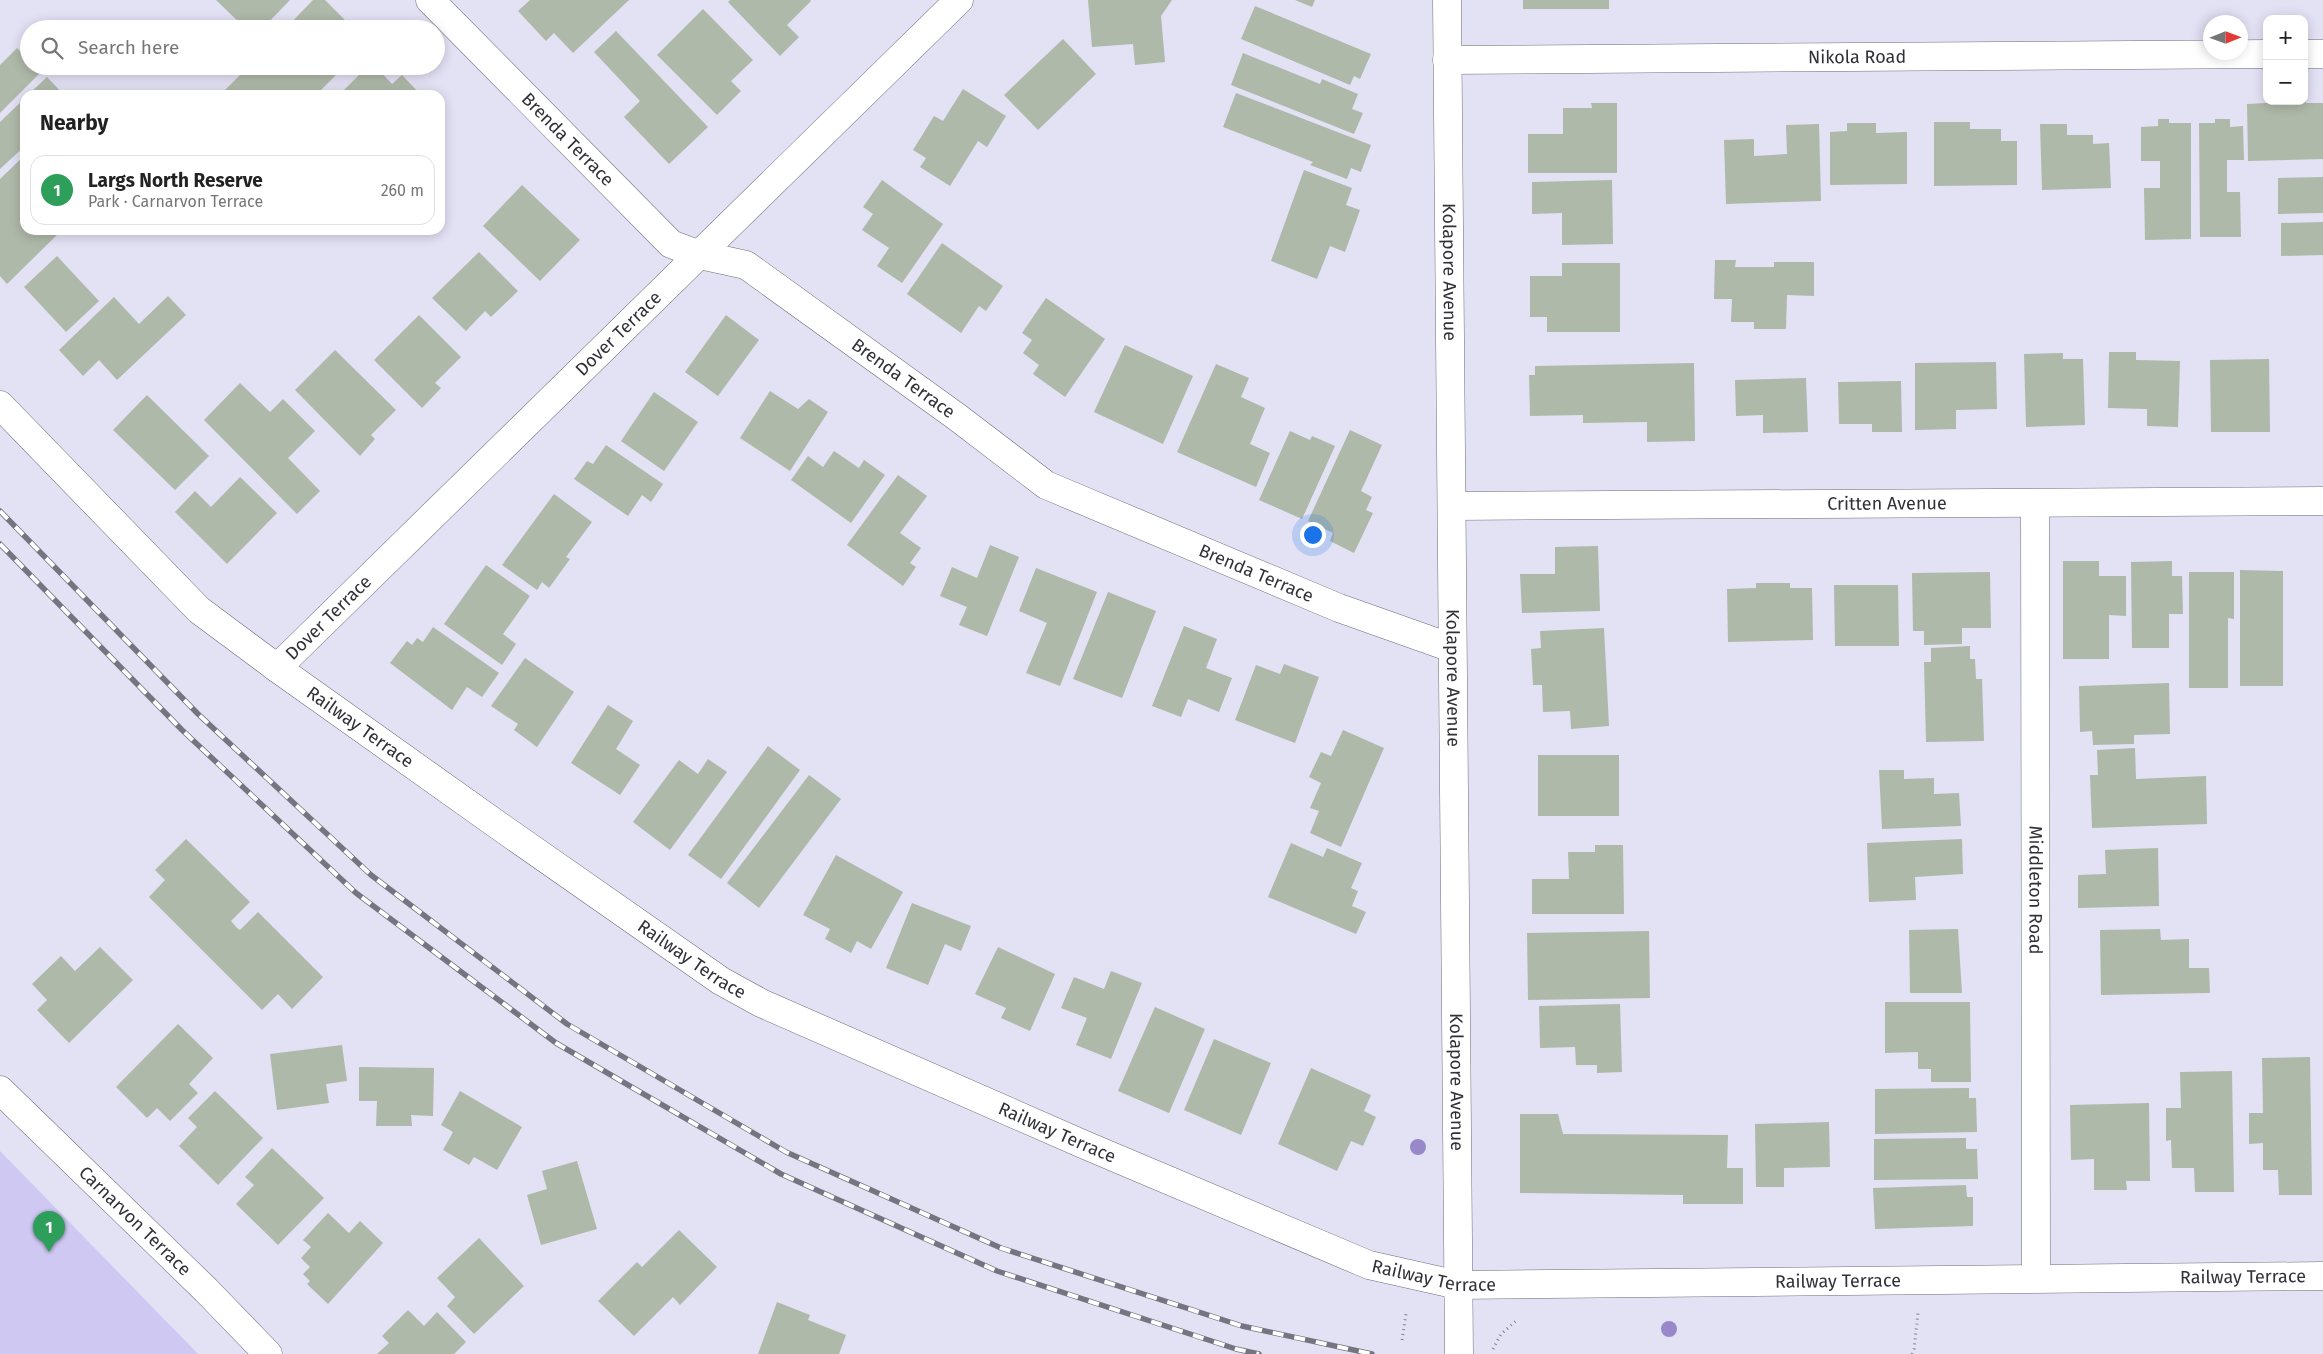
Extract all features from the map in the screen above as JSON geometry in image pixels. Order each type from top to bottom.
[{"type":"street","name":"Brenda Terrace","points":[[430,0],[671,244],[700,255],[746,265],[958,417],[1046,485],[1339,608],[1452,648]]},
{"type":"street","name":"Dover Terrace","points":[[277,668],[959,0]]},
{"type":"street","name":"Kolapore Avenue","points":[[1447,0],[1459,1354]]},
{"type":"street","name":"Nikola Road","points":[[1447,60],[2263,54]]},
{"type":"street","points":[[2308,54],[2323,54]]},
{"type":"street","name":"Railway Terrace","points":[[0,405],[199,610],[277,668],[721,981],[761,1003],[1085,1145],[1369,1265],[1458,1285],[2036,1277],[2323,1276]]},
{"type":"street","name":"Critten Avenue","points":[[1452,506],[2323,501]]},
{"type":"street","name":"Middleton Road","points":[[2036,504],[2036,1277]]},
{"type":"street","name":"Carnarvon Terrace","points":[[0,1090],[206,1290],[268,1354]]},
{"type":"path","points":[[1912,1354],[1920,1279]]},
{"type":"path","points":[[1402,1340],[1406,1314]]},
{"type":"path","points":[[1490,1354],[1501,1334],[1516,1321]]},
{"type":"shaded area","points":[[0,1151],[198,1354],[0,1354]]},
{"type":"building","points":[[216,0],[290,0],[271,20],[237,20]]},
{"type":"building","points":[[313,0],[325,0],[345,20],[294,20]]},
{"type":"building","points":[[530,0],[629,0],[573,53],[554,33],[546,41],[518,11]]},
{"type":"building","points":[[730,0],[811,1],[787,25],[799,37],[780,56],[728,2]]},
{"type":"building","points":[[1088,0],[1172,0],[1161,16],[1165,62],[1135,65],[1133,44],[1092,47]]},
{"type":"building","points":[[1295,0],[1315,0],[1312,7]]},
{"type":"building","points":[[1523,0],[1609,0],[1609,9],[1523,9]]},
{"type":"building","points":[[1255,6],[1371,54],[1360,79],[1354,76],[1350,85],[1241,39]]},
{"type":"building","points":[[703,9],[753,60],[731,81],[741,91],[717,115],[657,55]]},
{"type":"building","points":[[616,31],[708,127],[669,164],[624,117],[640,101],[594,52]]},
{"type":"building","points":[[1063,39],[1096,74],[1038,130],[1004,95]]},
{"type":"building","points":[[17,48],[20,51],[20,75],[38,75],[23,90],[20,90],[20,93],[0,113],[0,65]]},
{"type":"building","points":[[1243,53],[1320,84],[1322,79],[1358,94],[1352,109],[1363,113],[1354,134],[1231,85]]},
{"type":"building","points":[[240,75],[336,75],[321,90],[225,90]]},
{"type":"building","points":[[359,75],[384,75],[392,84],[402,75],[416,90],[344,90]]},
{"type":"building","points":[[47,77],[59,90],[33,90]]},
{"type":"building","points":[[963,89],[1006,116],[987,147],[978,141],[950,186],[920,167],[926,158],[913,150],[934,116],[943,121]]},
{"type":"building","points":[[1236,93],[1371,145],[1361,172],[1351,168],[1347,179],[1310,165],[1313,162],[1223,127]]},
{"type":"building","points":[[20,103],[20,151],[0,169],[0,122]]},
{"type":"building","points":[[1591,103],[1617,103],[1617,173],[1528,173],[1528,134],[1563,134],[1563,108],[1592,108]]},
{"type":"building","points":[[2308,103],[2323,103],[2323,159],[2248,161],[2247,104],[2308,105]]},
{"type":"building","points":[[2158,119],[2169,119],[2169,123],[2191,123],[2191,239],[2145,240],[2144,188],[2160,188],[2160,161],[2141,161],[2141,127],[2158,126]]},
{"type":"building","points":[[2215,119],[2230,119],[2230,127],[2243,126],[2244,160],[2227,160],[2227,192],[2240,192],[2241,237],[2200,237],[2199,123],[2215,123]]},
{"type":"building","points":[[1934,122],[1970,122],[1970,129],[2001,129],[2001,141],[2017,141],[2017,185],[1934,186]]},
{"type":"building","points":[[1847,123],[1876,123],[1876,133],[1907,132],[1907,184],[1830,185],[1830,132],[1847,131]]},
{"type":"building","points":[[1819,124],[1821,201],[1726,204],[1724,140],[1754,139],[1754,156],[1787,154],[1786,125]]},
{"type":"building","points":[[2040,124],[2067,124],[2067,135],[2093,135],[2093,144],[2109,143],[2111,188],[2042,190]]},
{"type":"building","points":[[20,160],[20,235],[57,235],[7,284],[0,276],[0,179]]},
{"type":"building","points":[[1304,170],[1352,188],[1346,205],[1360,210],[1345,252],[1330,246],[1317,279],[1271,261]]},
{"type":"building","points":[[2323,177],[2323,213],[2278,214],[2278,178]]},
{"type":"building","points":[[882,180],[943,224],[902,283],[877,266],[889,248],[862,230],[873,214],[863,207]]},
{"type":"building","points":[[1612,180],[1613,244],[1562,245],[1562,213],[1532,214],[1532,182]]},
{"type":"building","points":[[522,185],[580,240],[540,281],[483,226]]},
{"type":"building","points":[[2323,222],[2323,255],[2281,256],[2281,223]]},
{"type":"building","points":[[942,243],[1003,286],[986,311],[979,306],[961,333],[907,294]]},
{"type":"building","points":[[479,252],[518,291],[491,317],[485,311],[466,331],[432,298]]},
{"type":"building","points":[[57,256],[99,301],[66,332],[24,287]]},
{"type":"building","points":[[1715,260],[1736,260],[1735,267],[1774,267],[1774,262],[1814,262],[1814,296],[1787,295],[1786,329],[1754,329],[1754,322],[1731,322],[1732,299],[1714,299]]},
{"type":"building","points":[[1562,263],[1620,263],[1620,332],[1547,332],[1547,317],[1530,317],[1530,276],[1562,276]]},
{"type":"building","points":[[168,296],[186,315],[117,380],[99,360],[83,376],[59,350],[114,297],[139,324]]},
{"type":"building","points":[[1046,298],[1105,339],[1065,397],[1033,374],[1039,365],[1023,353],[1032,340],[1022,333]]},
{"type":"building","points":[[419,315],[461,357],[435,383],[441,388],[422,408],[374,360]]},
{"type":"building","points":[[726,315],[759,340],[718,396],[685,372]]},
{"type":"building","points":[[1125,345],[1193,376],[1163,444],[1094,412]]},
{"type":"building","points":[[335,350],[396,410],[371,435],[375,439],[360,456],[295,390]]},
{"type":"building","points":[[2109,352],[2136,352],[2136,360],[2180,361],[2178,427],[2147,426],[2147,409],[2108,408]]},
{"type":"building","points":[[2063,353],[2063,359],[2083,359],[2085,425],[2026,427],[2024,354]]},
{"type":"building","points":[[2269,359],[2270,432],[2211,432],[2210,360]]},
{"type":"building","points":[[1996,362],[1997,409],[1956,410],[1956,429],[1915,430],[1915,363]]},
{"type":"building","points":[[1694,363],[1695,441],[1647,442],[1647,422],[1583,423],[1583,415],[1530,416],[1529,375],[1535,375],[1535,366]]},
{"type":"building","points":[[1216,364],[1249,378],[1241,397],[1265,408],[1250,444],[1270,453],[1256,487],[1177,452]]},
{"type":"building","points":[[1806,378],[1808,432],[1763,433],[1763,415],[1736,416],[1735,380]]},
{"type":"building","points":[[1901,381],[1902,432],[1872,432],[1872,424],[1839,424],[1838,382]]},
{"type":"building","points":[[240,383],[270,412],[283,399],[315,431],[288,458],[320,491],[297,514],[204,420]]},
{"type":"building","points":[[770,391],[798,409],[809,399],[828,412],[790,471],[740,438]]},
{"type":"building","points":[[654,392],[698,422],[664,471],[621,441]]},
{"type":"building","points":[[147,395],[209,456],[175,490],[113,430]]},
{"type":"building","points":[[1350,430],[1382,445],[1361,491],[1372,497],[1366,510],[1373,513],[1354,553],[1330,541],[1333,533],[1308,521]]},
{"type":"building","points":[[1290,431],[1310,440],[1312,436],[1335,446],[1302,519],[1259,500]]},
{"type":"building","points":[[606,445],[663,484],[651,502],[642,495],[628,516],[574,479],[587,461],[593,464]]},
{"type":"building","points":[[834,451],[859,468],[864,460],[885,475],[851,523],[791,480],[808,456],[823,467]]},
{"type":"building","points":[[898,475],[927,496],[900,533],[921,548],[910,563],[916,567],[903,586],[847,545]]},
{"type":"building","points":[[240,477],[277,513],[227,564],[175,512],[195,491],[211,507]]},
{"type":"building","points":[[554,494],[592,522],[566,557],[570,559],[549,588],[542,582],[537,590],[502,565]]},
{"type":"building","points":[[990,545],[1019,557],[987,636],[959,625],[967,607],[940,596],[952,567],[977,578]]},
{"type":"building","points":[[1598,546],[1600,611],[1522,613],[1520,574],[1555,574],[1555,547]]},
{"type":"building","points":[[2063,561],[2099,561],[2099,576],[2126,576],[2126,616],[2109,615],[2109,659],[2063,659]]},
{"type":"building","points":[[2172,561],[2172,576],[2182,576],[2183,614],[2169,614],[2169,648],[2132,648],[2131,562]]},
{"type":"building","points":[[486,565],[530,596],[503,634],[516,644],[502,665],[444,624]]},
{"type":"building","points":[[1036,568],[1097,592],[1060,686],[1026,673],[1047,623],[1019,611]]},
{"type":"building","points":[[2240,570],[2283,571],[2283,686],[2240,686]]},
{"type":"building","points":[[1990,572],[1991,628],[1962,628],[1962,644],[1924,645],[1924,631],[1913,631],[1912,573]]},
{"type":"building","points":[[2189,572],[2234,572],[2234,619],[2228,618],[2228,688],[2189,688]]},
{"type":"building","points":[[1756,583],[1790,583],[1790,588],[1812,588],[1813,640],[1728,642],[1727,589],[1756,588]]},
{"type":"building","points":[[1834,585],[1898,585],[1899,646],[1835,646]]},
{"type":"building","points":[[1108,592],[1156,611],[1122,698],[1073,679]]},
{"type":"building","points":[[1184,626],[1217,639],[1206,668],[1232,678],[1219,712],[1188,699],[1181,717],[1152,706]]},
{"type":"building","points":[[433,627],[499,673],[482,697],[467,687],[452,710],[390,663],[407,641],[412,645],[417,638],[423,642]]},
{"type":"building","points":[[1604,628],[1609,726],[1571,729],[1570,711],[1543,712],[1542,685],[1533,685],[1531,649],[1541,648],[1540,631]]},
{"type":"building","points":[[1970,646],[1970,659],[1975,659],[1976,679],[1982,679],[1984,741],[1926,742],[1924,662],[1931,662],[1931,648]]},
{"type":"building","points":[[525,658],[574,692],[537,747],[514,730],[518,724],[491,706]]},
{"type":"building","points":[[1284,664],[1319,677],[1295,743],[1235,720],[1256,665],[1280,674]]},
{"type":"building","points":[[2169,683],[2170,734],[2134,735],[2134,744],[2093,745],[2092,731],[2080,732],[2079,686]]},
{"type":"building","points":[[608,705],[633,721],[616,749],[640,765],[620,795],[571,763]]},
{"type":"building","points":[[1343,730],[1384,748],[1341,847],[1310,833],[1319,811],[1310,808],[1321,783],[1309,777],[1321,752],[1331,756]]},
{"type":"building","points":[[768,746],[800,770],[721,879],[688,855]]},
{"type":"building","points":[[2135,748],[2136,779],[2206,776],[2207,824],[2092,828],[2090,775],[2098,775],[2097,750]]},
{"type":"building","points":[[1538,755],[1619,755],[1619,816],[1538,816]]},
{"type":"building","points":[[708,759],[727,772],[670,850],[633,822],[679,760],[698,774]]},
{"type":"building","points":[[1879,770],[1904,770],[1904,779],[1934,778],[1934,794],[1959,793],[1961,826],[1882,829]]},
{"type":"building","points":[[809,775],[841,799],[759,908],[727,883]]},
{"type":"building","points":[[186,839],[250,902],[231,921],[237,928],[240,930],[258,912],[323,977],[292,1009],[278,994],[262,1010],[149,897],[165,880],[155,870]]},
{"type":"building","points":[[1962,839],[1963,874],[1915,877],[1916,900],[1869,902],[1867,843]]},
{"type":"building","points":[[1291,843],[1323,857],[1327,848],[1362,863],[1351,888],[1358,891],[1352,906],[1366,912],[1356,934],[1268,897]]},
{"type":"building","points":[[1595,845],[1623,845],[1624,914],[1532,914],[1532,879],[1569,879],[1568,852],[1595,852]]},
{"type":"building","points":[[2158,848],[2159,906],[2078,908],[2078,875],[2106,874],[2105,850]]},
{"type":"building","points":[[836,855],[903,892],[871,949],[857,941],[851,953],[825,939],[830,929],[803,915]]},
{"type":"building","points":[[912,903],[971,926],[961,951],[945,944],[928,985],[886,968]]},
{"type":"building","points":[[1958,929],[1962,993],[1910,993],[1909,930]]},
{"type":"building","points":[[2160,929],[2161,940],[2189,939],[2189,968],[2209,968],[2210,993],[2101,995],[2100,930]]},
{"type":"building","points":[[1649,931],[1650,998],[1528,1000],[1527,933]]},
{"type":"building","points":[[100,947],[133,980],[69,1043],[37,1010],[47,1000],[32,984],[61,956],[75,971]]},
{"type":"building","points":[[998,947],[1055,974],[1030,1031],[1001,1018],[1006,1008],[975,994]]},
{"type":"building","points":[[1111,971],[1142,983],[1111,1059],[1076,1045],[1087,1018],[1061,1008],[1074,977],[1104,989]]},
{"type":"building","points":[[1885,1002],[1970,1002],[1971,1082],[1931,1082],[1931,1069],[1918,1069],[1918,1052],[1885,1053]]},
{"type":"building","points":[[1620,1004],[1622,1072],[1597,1073],[1597,1065],[1576,1065],[1575,1047],[1540,1048],[1539,1006]]},
{"type":"building","points":[[1155,1007],[1205,1029],[1169,1113],[1118,1091]]},
{"type":"building","points":[[178,1024],[213,1058],[189,1084],[198,1093],[170,1121],[157,1108],[147,1118],[116,1087]]},
{"type":"building","points":[[1214,1039],[1271,1063],[1241,1135],[1184,1110]]},
{"type":"building","points":[[342,1045],[347,1081],[326,1084],[329,1103],[277,1110],[270,1054]]},
{"type":"building","points":[[2310,1057],[2312,1195],[2279,1195],[2278,1170],[2263,1170],[2263,1143],[2249,1144],[2249,1113],[2263,1113],[2262,1058]]},
{"type":"building","points":[[359,1067],[434,1068],[433,1116],[411,1115],[412,1126],[376,1126],[377,1101],[359,1101]]},
{"type":"building","points":[[1311,1068],[1371,1095],[1364,1111],[1376,1117],[1363,1146],[1351,1141],[1337,1171],[1278,1144]]},
{"type":"building","points":[[2232,1071],[2234,1192],[2195,1192],[2194,1168],[2172,1168],[2171,1140],[2166,1141],[2166,1108],[2181,1108],[2180,1072]]},
{"type":"building","points":[[1969,1088],[1969,1098],[1976,1098],[1977,1132],[1875,1134],[1875,1089]]},
{"type":"building","points":[[215,1091],[263,1138],[218,1185],[179,1146],[197,1127],[188,1118]]},
{"type":"building","points":[[460,1091],[522,1127],[497,1170],[474,1157],[469,1165],[443,1150],[453,1132],[441,1125]]},
{"type":"building","points":[[2149,1103],[2150,1181],[2126,1181],[2127,1190],[2094,1190],[2094,1159],[2071,1160],[2070,1105]]},
{"type":"building","points":[[1520,1114],[1558,1114],[1563,1134],[1728,1135],[1727,1168],[1743,1168],[1743,1204],[1683,1204],[1683,1195],[1520,1193]]},
{"type":"building","points":[[1829,1122],[1830,1167],[1784,1168],[1784,1187],[1756,1187],[1755,1124]]},
{"type":"building","points":[[1966,1138],[1966,1149],[1977,1149],[1978,1179],[1874,1180],[1874,1139]]},
{"type":"building","points":[[272,1148],[324,1198],[278,1245],[236,1204],[254,1185],[245,1177]]},
{"type":"building","points":[[577,1161],[597,1229],[541,1245],[527,1195],[547,1189],[542,1171]]},
{"type":"building","points":[[1966,1185],[1967,1197],[1973,1197],[1973,1226],[1875,1229],[1873,1188]]},
{"type":"building","points":[[328,1213],[349,1233],[360,1221],[383,1243],[328,1304],[307,1284],[310,1281],[303,1274],[310,1267],[301,1258],[311,1247],[303,1240]]},
{"type":"building","points":[[679,1230],[717,1267],[680,1305],[673,1297],[634,1336],[598,1301],[637,1262],[642,1267]]},
{"type":"building","points":[[479,1238],[524,1286],[474,1334],[447,1306],[455,1297],[437,1278]]},
{"type":"building","points":[[777,1302],[810,1315],[808,1320],[846,1335],[839,1354],[758,1354]]},
{"type":"building","points":[[408,1310],[424,1326],[437,1312],[466,1342],[454,1354],[377,1354],[389,1343],[382,1336]]},
{"type":"railway","points":[[0,511],[198,714],[371,875],[567,1024],[786,1152],[1001,1248],[1242,1326],[1372,1354]]},
{"type":"railway","points":[[0,544],[182,730],[356,893],[556,1043],[781,1174],[997,1271],[1236,1349],[1259,1354]]},
{"type":"place","name":"Largs North Reserve","points":[[49,1252]]}]
